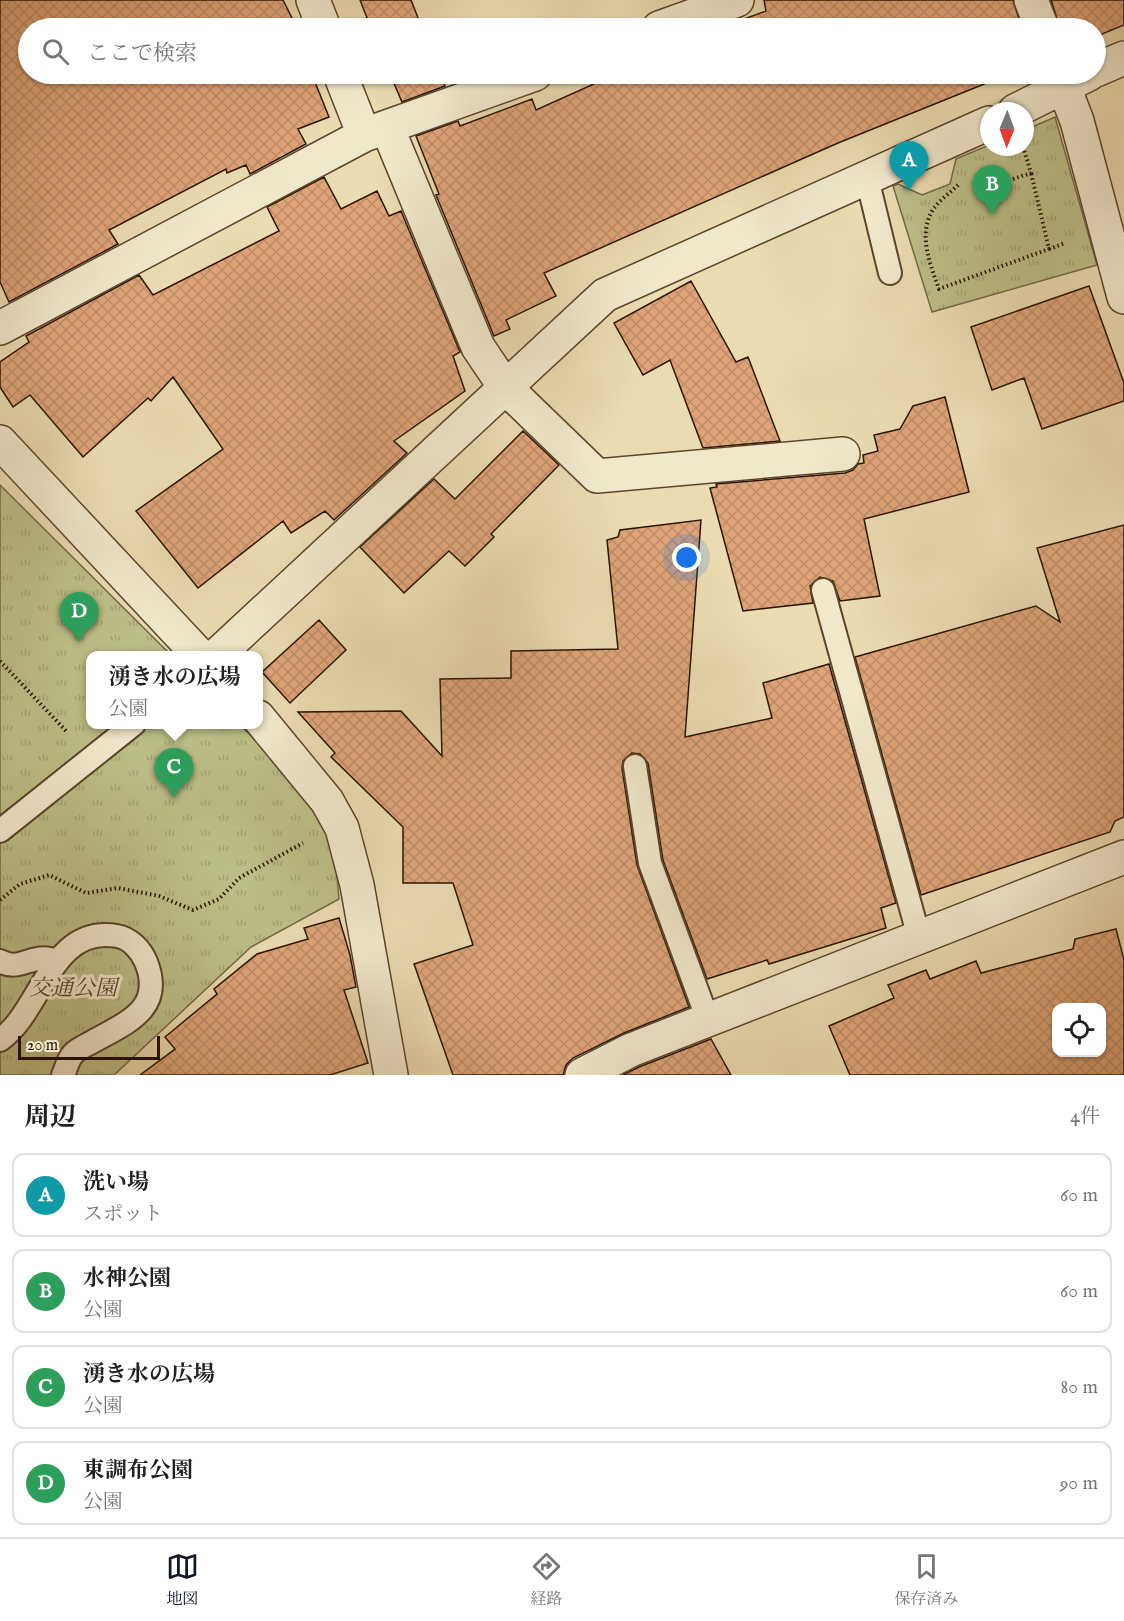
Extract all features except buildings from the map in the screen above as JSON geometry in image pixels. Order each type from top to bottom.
[{"type":"street","points":[[314,0],[320,18]]},
{"type":"street","points":[[687,18],[737,0]]},
{"type":"street","points":[[1031,0],[1038,18]]},
{"type":"street","points":[[1106,65],[1124,58]]},
{"type":"street","points":[[346,84],[376,131],[478,347],[505,387],[597,476],[843,454]]},
{"type":"street","points":[[0,328],[376,131],[507,84]]},
{"type":"street","points":[[1030,102],[1061,84]]},
{"type":"street","points":[[1072,84],[1077,121],[1124,297]]},
{"type":"street","points":[[221,651],[605,295],[980,127]]},
{"type":"street","points":[[0,442],[195,651]]},
{"type":"street","points":[[263,723],[327,801],[342,828],[357,885],[391,1075]]},
{"type":"street","points":[[582,1075],[632,1050],[1124,857]]},
{"type":"lane","points":[[867,178],[890,273]]},
{"type":"lane","points":[[823,590],[919,937]]},
{"type":"lane","points":[[0,831],[128,729]]},
{"type":"lane","points":[[635,766],[650,863],[708,1020]]},
{"type":"lane","points":[[0,1040],[18,1023],[56,961],[70,948],[97,935],[125,937],[145,960],[152,983],[147,1003],[132,1021],[73,1053],[63,1075]]},
{"type":"lane","points":[[0,961],[10,967],[38,957],[56,961]]},
{"type":"path","points":[[966,182],[934,208],[925,234],[930,263],[939,289],[1049,249],[1026,156]]},
{"type":"path","points":[[975,177],[983,173],[989,187],[1031,172]]},
{"type":"path","points":[[0,660],[93,759]]},
{"type":"path","points":[[0,900],[20,884],[49,875],[86,893],[118,888],[159,896],[193,910],[219,899],[239,878],[316,834],[342,828]]},
{"type":"green space","points":[[1055,117],[1097,265],[932,312],[893,186],[898,184],[922,195],[950,184],[956,159],[980,149],[980,156],[1034,156],[1034,126]]},
{"type":"green space","name":"交通公園","points":[[0,485],[167,651],[86,651],[86,729],[244,729],[316,800],[335,852],[339,899],[251,947],[114,1075],[0,1075]]},
{"type":"place","name":"洗い場","points":[[909,191]]},
{"type":"place","name":"水神公園","points":[[992,215]]},
{"type":"place","name":"東調布公園","points":[[79,642]]},
{"type":"place","name":"湧き水の広場","points":[[174,798]]}]
